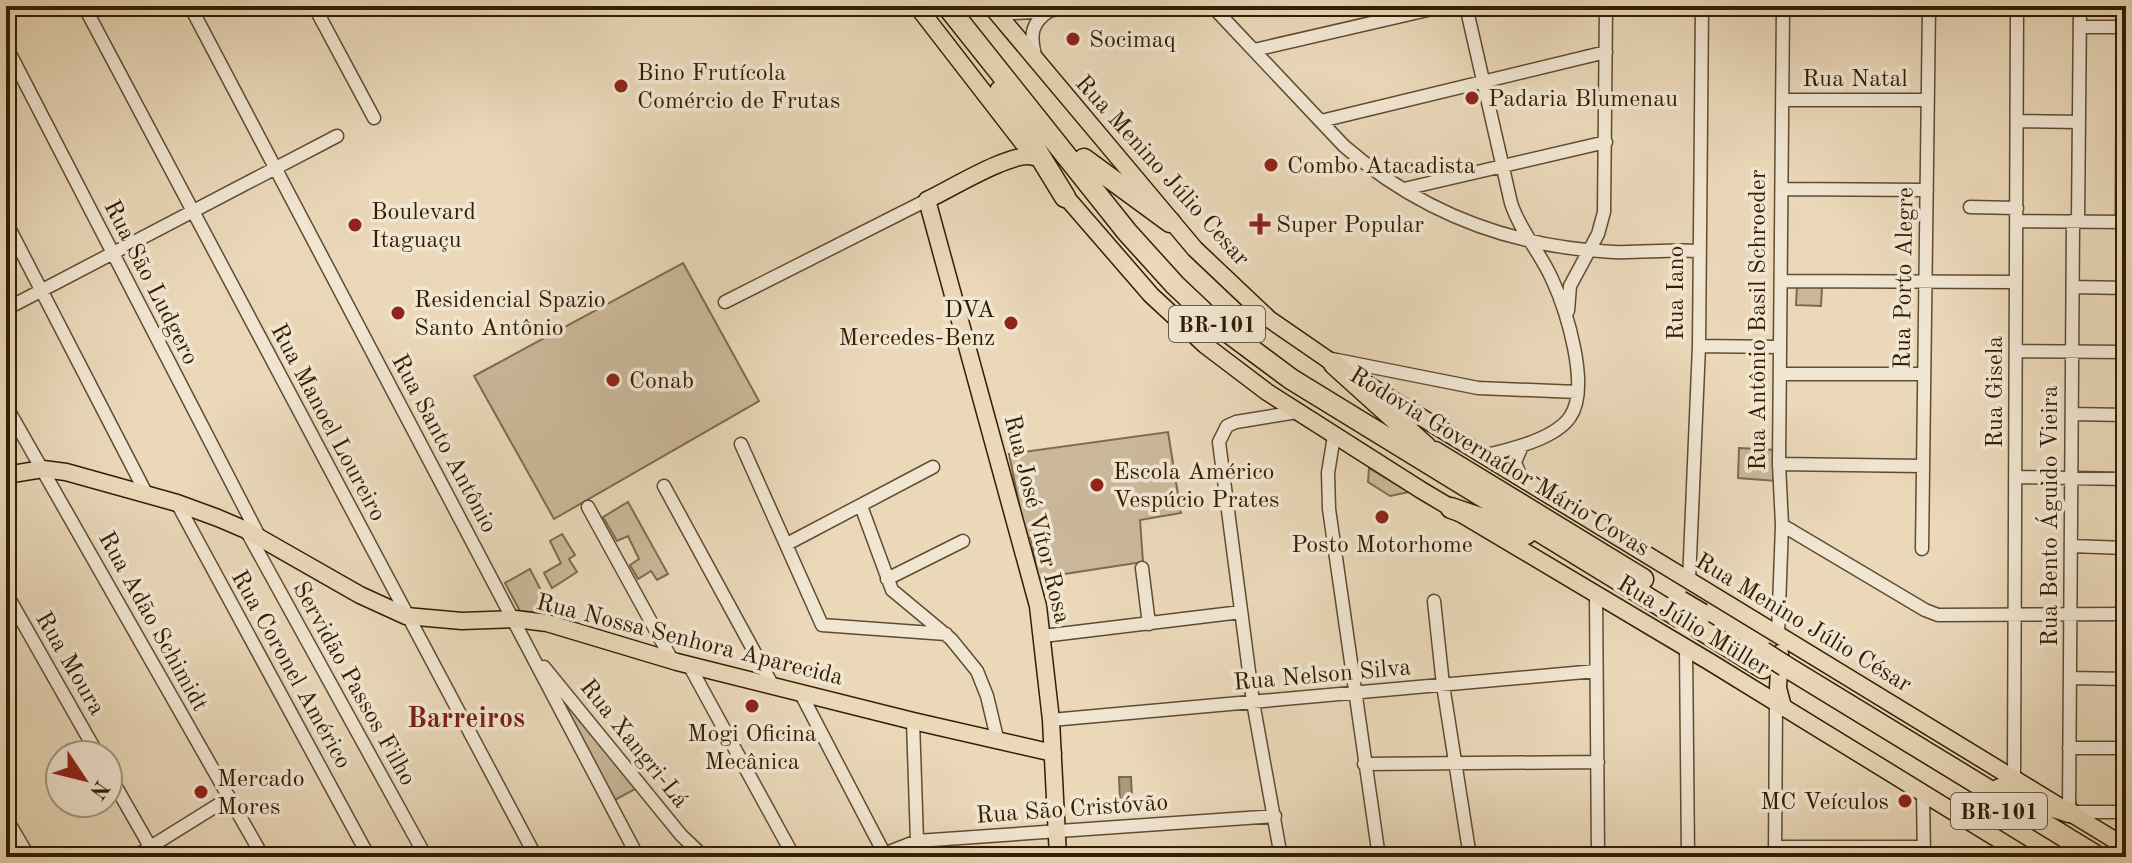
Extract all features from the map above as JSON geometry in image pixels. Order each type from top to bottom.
[{"type":"highway","points":[[947,6],[1065,197]]},
{"type":"highway","name":"Rodovia Governador Mário Covas","points":[[947,6],[1127,232],[1175,285],[1213,321],[1291,379],[1690,627],[1967,778],[2098,857]]},
{"type":"highway","name":"Rodovia Governador Mário Covas","points":[[964,6],[1151,241],[1187,280],[1233,322],[1306,373],[1426,447],[1690,627]]},
{"type":"highway","points":[[1084,159],[1170,222]]},
{"type":"highway","points":[[1326,360],[1426,447]]},
{"type":"highway","points":[[1451,508],[1568,549]]},
{"type":"highway","name":"Rodovia Governador Mário Covas","points":[[1777,676],[2075,857]]},
{"type":"highway","points":[[1967,778],[2069,812]]},
{"type":"main road","name":"Rua Júlio Müller","points":[[917,6],[1065,197],[1128,271],[1176,320],[1248,379],[1334,436],[1596,594],[1690,627],[1777,676],[1923,794],[2019,855]]},
{"type":"main road","points":[[995,10],[1036,62]]},
{"type":"main road","name":"Rua Menino Júlio Cesar","points":[[1036,62],[1170,222],[1245,297],[1326,360]]},
{"type":"main road","points":[[998,165],[1004,159],[1010,142],[1008,125]]},
{"type":"main road","points":[[927,200],[998,165],[1021,156],[1034,157]]},
{"type":"main road","name":"Rua José Vítor Rosa","points":[[927,200],[1020,533],[1043,636],[1058,857]]},
{"type":"main road","name":"Rua Menino Júlio César","points":[[1326,360],[1520,475],[1774,633]]},
{"type":"main road","name":"Rua Nossa Senhora Aparecida","points":[[6,475],[43,469],[76,474],[177,503],[253,534],[360,595],[406,616],[462,621],[515,619],[547,623],[689,665],[1053,753]]},
{"type":"main road","name":"Rua Iano","points":[[1685,579],[1690,627]]},
{"type":"main road","points":[[1690,627],[1707,592]]},
{"type":"main road","name":"Rua Antônio Basil Schroeder","points":[[1774,633],[1777,676]]},
{"type":"main road","name":"Rua Menino Júlio César","points":[[1777,676],[2014,778],[2126,847]]},
{"type":"street","name":"Rua Manoel Loureiro","points":[[84,6],[536,857]]},
{"type":"street","name":"Rua Santo Antônio","points":[[190,6],[638,857]]},
{"type":"street","points":[[314,6],[374,118]]},
{"type":"street","points":[[995,10],[1049,11],[1071,6]]},
{"type":"street","points":[[1212,6],[1360,160],[1447,213],[1495,233],[1588,250],[1699,251]]},
{"type":"street","points":[[1254,50],[1445,6]]},
{"type":"street","points":[[1466,6],[1515,215],[1552,277],[1567,318],[1576,366],[1574,411],[1564,424],[1522,446],[1487,455]]},
{"type":"street","points":[[1567,318],[1570,286],[1598,234],[1604,212],[1606,6]]},
{"type":"street","name":"Rua Iano","points":[[1685,579],[1699,346],[1702,6]]},
{"type":"street","points":[[1783,6],[1929,7]]},
{"type":"street","name":"Rua Antônio Basil Schroeder","points":[[1774,633],[1782,525],[1779,464],[1783,6]]},
{"type":"street","name":"Rua Gisela","points":[[2014,778],[2017,6]]},
{"type":"street","name":"Rua Bento Águido Vieira","points":[[2069,812],[2072,352],[2080,6]]},
{"type":"street","name":"Rua Porto Alegre","points":[[1922,549],[1929,7]]},
{"type":"street","points":[[1036,62],[1032,28],[1049,11]]},
{"type":"street","points":[[1970,207],[2075,221],[2124,222],[2125,27],[2080,27]]},
{"type":"street","name":"Rua São Ludgero","points":[[6,46],[253,534]]},
{"type":"street","points":[[1321,121],[1606,52]]},
{"type":"street","name":"Rua Natal","points":[[1782,100],[1928,100]]},
{"type":"street","points":[[2017,121],[2079,122]]},
{"type":"street","points":[[6,309],[337,136]]},
{"type":"street","points":[[1404,189],[1606,142]]},
{"type":"street","points":[[1782,189],[1927,190]]},
{"type":"street","points":[[725,302],[927,200]]},
{"type":"street","points":[[6,222],[147,495]]},
{"type":"street","points":[[1781,281],[2016,282]]},
{"type":"street","points":[[2073,287],[2126,288]]},
{"type":"street","points":[[1699,346],[1780,347]]},
{"type":"street","points":[[2016,351],[2126,352]]},
{"type":"street","points":[[1326,360],[1478,388],[1577,392]]},
{"type":"street","points":[[1780,374],[1924,374]]},
{"type":"street","name":"Rua Adão Schimidt","points":[[6,406],[263,857]]},
{"type":"street","points":[[1281,857],[1253,702],[1219,442],[1227,426],[1236,422],[1297,412]]},
{"type":"street","points":[[2072,414],[2126,415]]},
{"type":"street","points":[[1334,436],[1327,497],[1379,857]]},
{"type":"street","points":[[741,444],[822,625],[946,634]]},
{"type":"street","points":[[1520,475],[1515,458],[1522,446]]},
{"type":"street","points":[[1779,464],[1923,466]]},
{"type":"street","points":[[787,544],[933,467]]},
{"type":"street","points":[[2016,477],[2126,479]]},
{"type":"street","points":[[664,486],[773,686]]},
{"type":"street","name":"Rua Coronel Américo","points":[[177,503],[369,857]]},
{"type":"street","points":[[861,506],[887,579],[897,594],[946,634],[967,656],[981,678],[998,742]]},
{"type":"street","points":[[588,507],[672,660]]},
{"type":"street","points":[[1782,525],[1925,610],[1952,616],[2126,614]]},
{"type":"street","name":"Servidão Passos Filho","points":[[253,534],[426,857]]},
{"type":"street","points":[[887,579],[963,541]]},
{"type":"street","points":[[2071,546],[2126,548]]},
{"type":"street","points":[[1142,568],[1149,624]]},
{"type":"street","name":"Rua Moura","points":[[6,593],[89,739]]},
{"type":"street","points":[[1596,594],[1598,857]]},
{"type":"street","points":[[1434,601],[1443,685],[1470,857]]},
{"type":"street","points":[[1043,636],[1241,612]]},
{"type":"street","name":"Rua Iano","points":[[1688,857],[1690,627]]},
{"type":"street","name":"Rua Xangri-Lá","points":[[534,656],[681,835],[704,857]]},
{"type":"street","points":[[689,665],[794,857]]},
{"type":"street","name":"Rua Nelson Silva","points":[[1051,720],[1596,671]]},
{"type":"street","name":"Rua Antônio Basil Schroeder","points":[[1775,852],[1777,676]]},
{"type":"street","points":[[2070,678],[2126,679]]},
{"type":"street","points":[[800,692],[880,855]]},
{"type":"street","points":[[560,709],[564,701],[572,701]]},
{"type":"street","points":[[913,721],[917,841]]},
{"type":"street","points":[[2069,748],[2126,748]]},
{"type":"street","points":[[1364,764],[1598,762]]},
{"type":"street","points":[[1775,852],[1924,852],[1923,794]]},
{"type":"street","points":[[134,857],[153,852],[229,798]]},
{"type":"street","points":[[124,801],[153,852]]},
{"type":"street","points":[[2069,812],[2126,812]]},
{"type":"street","name":"Rua São Cristóvão","points":[[880,855],[917,841],[1275,816]]},
{"type":"street","points":[[6,818],[29,857]]},
{"type":"shaded area","points":[[683,263],[759,401],[554,519],[474,376]]},
{"type":"shaded area","points":[[1797,286],[1822,286],[1821,306],[1796,305]]},
{"type":"shaded area","name":"Escola Américo Vespúcio Prates","points":[[1168,432],[1181,513],[1140,520],[1143,562],[1038,578],[1031,538],[1026,538],[1009,454]]},
{"type":"shaded area","points":[[1739,448],[1778,450],[1776,481],[1738,478]]},
{"type":"shaded area","points":[[1369,468],[1409,492],[1390,496],[1368,482]]},
{"type":"shaded area","points":[[628,502],[668,574],[657,580],[651,571],[638,579],[630,565],[639,559],[628,536],[617,541],[603,517]]},
{"type":"shaded area","points":[[562,534],[575,555],[569,559],[577,572],[552,588],[544,573],[561,563],[550,541]]},
{"type":"shaded area","points":[[530,569],[553,614],[520,611],[505,583]]},
{"type":"shaded area","points":[[566,703],[637,788],[615,800],[563,705]]},
{"type":"shaded area","points":[[1119,777],[1131,777],[1132,799],[1120,800]]},
{"type":"place","name":"Socimaq","points":[[1073,39]]},
{"type":"place","name":"Bino Frutícola Comércio de Frutas","points":[[621,86]]},
{"type":"place","name":"Padaria Blumenau","points":[[1472,98]]},
{"type":"place","name":"Combo Atacadista","points":[[1271,165]]},
{"type":"place","name":"Super Popular","points":[[1260,224]]},
{"type":"place","name":"Boulevard Itaguaçu","points":[[355,225]]},
{"type":"place","name":"Residencial Spazio Santo Antônio","points":[[398,313]]},
{"type":"place","name":"DVA Mercedes-Benz","points":[[1011,323]]},
{"type":"place","name":"Conab","points":[[613,380]]},
{"type":"place","name":"Escola Américo Vespúcio Prates","points":[[1097,485]]},
{"type":"place","name":"Posto Motorhome","points":[[1382,517]]},
{"type":"place","name":"Mogi Oficina Mecânica","points":[[752,706]]},
{"type":"place","name":"Mercado Mores","points":[[201,792]]},
{"type":"place","name":"MC Veículos","points":[[1905,801]]},
{"type":"district","name":"Barreiros","points":[[466,717]]}]
